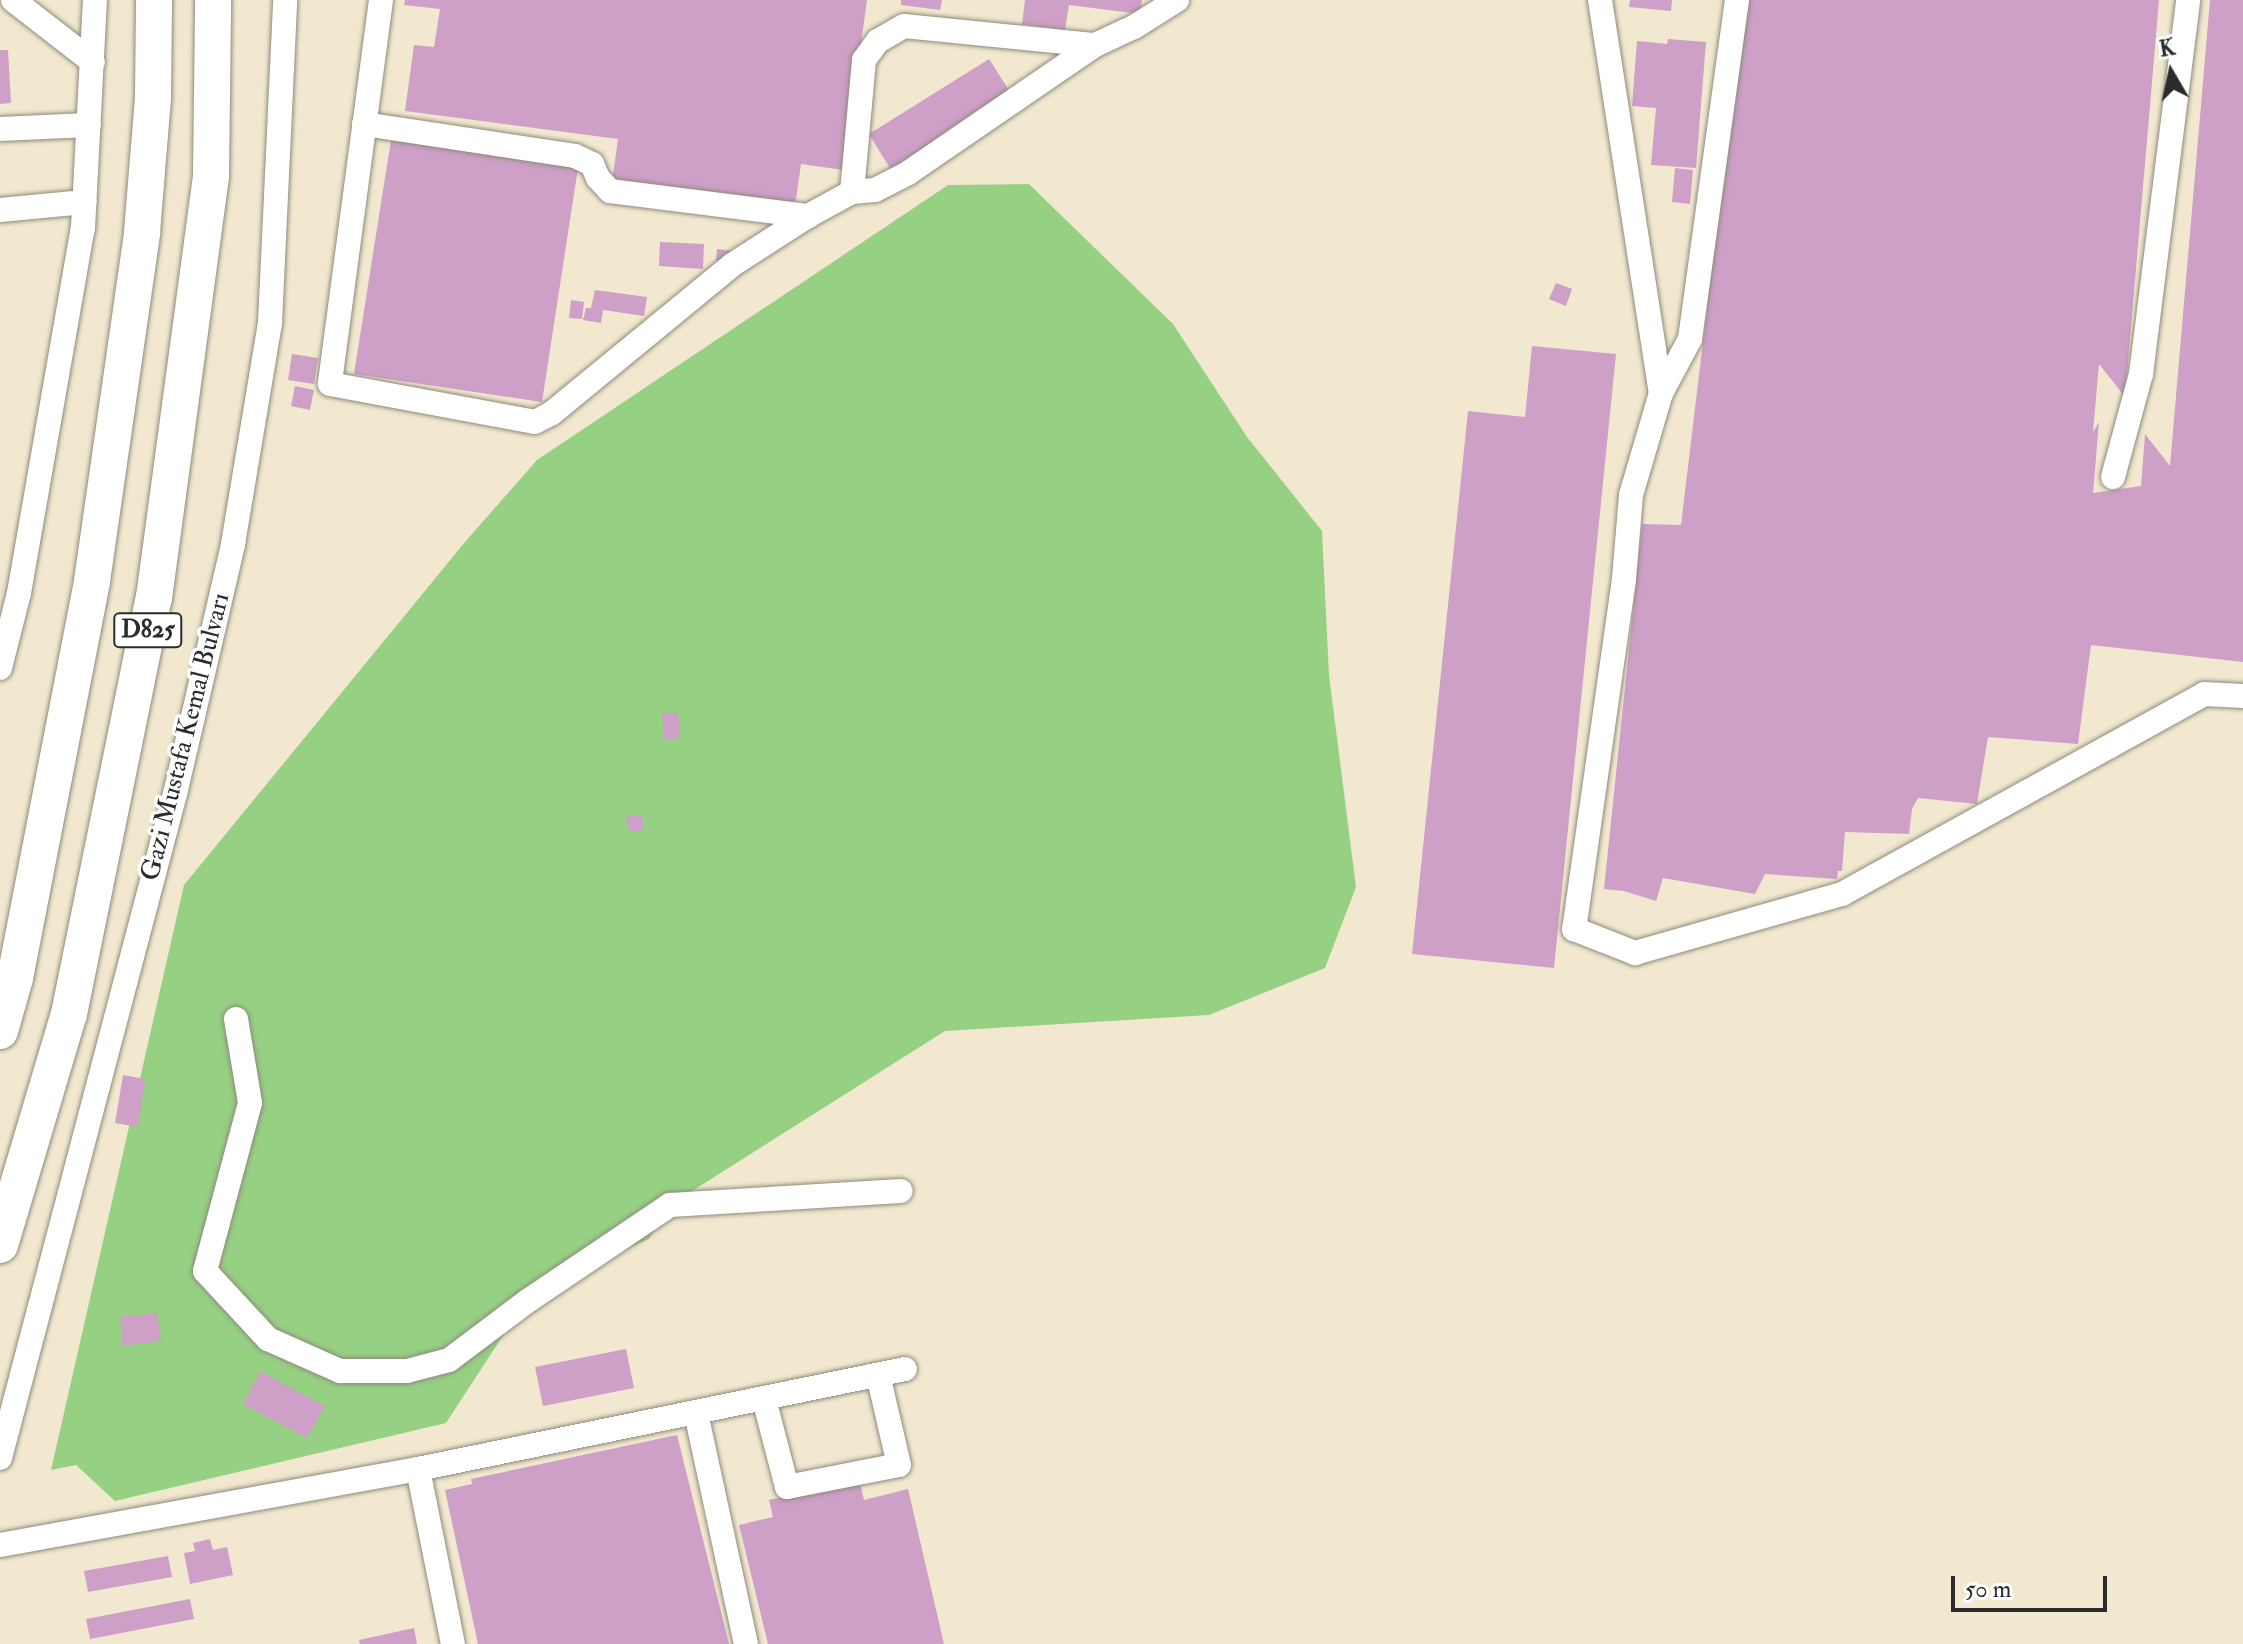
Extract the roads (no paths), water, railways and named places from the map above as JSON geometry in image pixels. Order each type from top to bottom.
[{"type":"highway","name":"D825","points":[[0,1031],[15,978],[92,581],[142,232],[153,98],[154,0]]},
{"type":"highway","name":"Gazi Mustafa Kemal Bulvarı","points":[[0,1245],[69,1014],[154,598],[211,176],[213,0]]},
{"type":"street","points":[[13,0],[93,62]]},
{"type":"street","points":[[0,668],[11,571],[85,202],[95,0]]},
{"type":"street","name":"Gazi Mustafa Kemal Bulvarı","points":[[0,1458],[175,794],[233,544],[270,323],[285,0]]},
{"type":"street","points":[[381,0],[330,384],[535,422],[552,413],[732,265],[852,192],[875,190],[908,173],[1095,45],[1134,27],[1177,0]]},
{"type":"street","points":[[1600,0],[1661,393]]},
{"type":"street","points":[[1737,0],[1690,339],[1661,393],[1631,495],[1624,579],[1574,929],[1635,953],[1842,894],[2204,694],[2243,696]]},
{"type":"street","points":[[2113,477],[2141,374],[2188,0]]},
{"type":"street","points":[[852,192],[864,60],[878,41],[904,26],[1095,45]]},
{"type":"street","points":[[364,124],[575,156],[592,164],[598,178],[610,191],[808,216]]},
{"type":"street","points":[[0,129],[89,125]]},
{"type":"street","points":[[0,210],[85,202]]},
{"type":"street","points":[[236,1019],[250,1103],[205,1271],[268,1339],[340,1371],[407,1371],[449,1360],[529,1300],[670,1205],[901,1191]]},
{"type":"street","points":[[0,1545],[418,1469],[905,1369]]},
{"type":"street","points":[[764,1399],[787,1487],[899,1465],[878,1375]]},
{"type":"street","points":[[696,1413],[746,1644]]},
{"type":"street","points":[[418,1469],[453,1644]]}]
